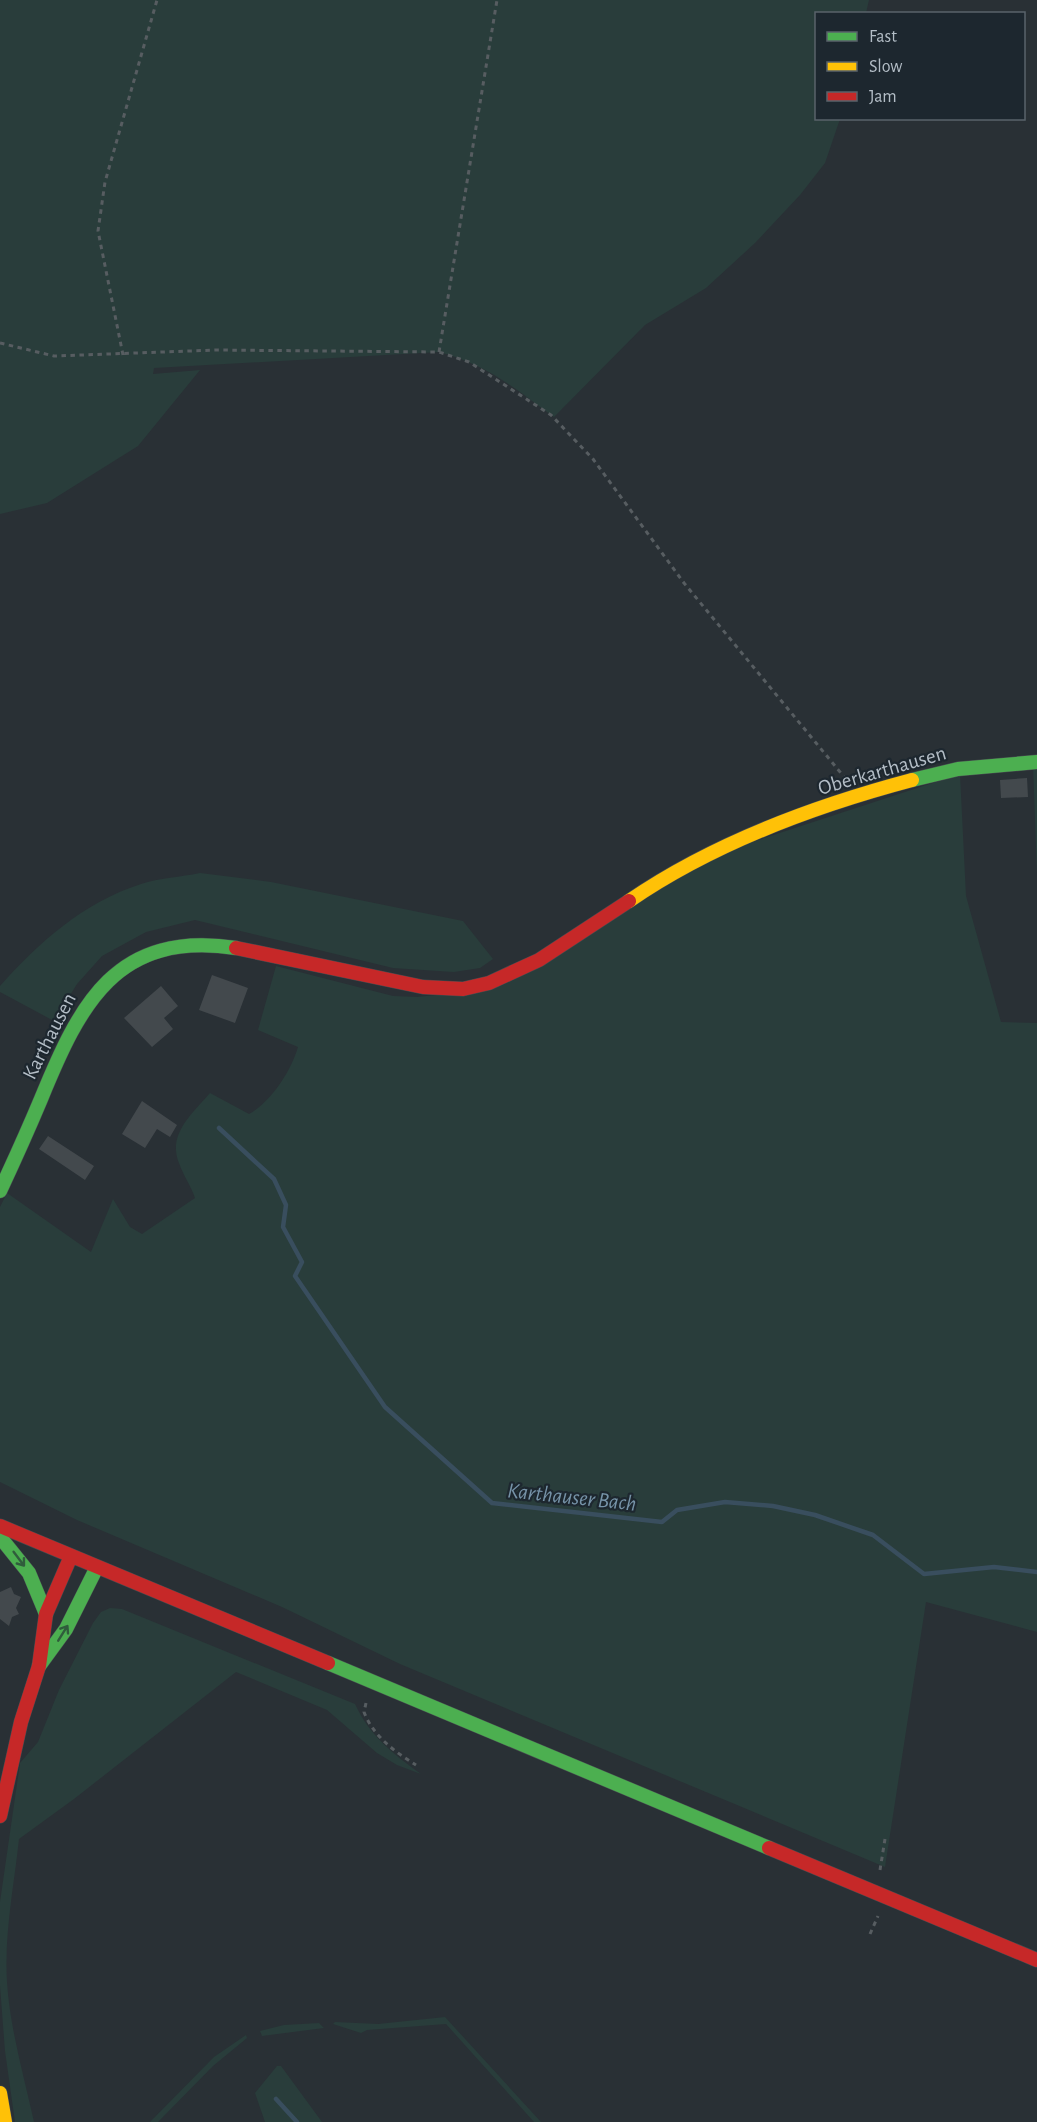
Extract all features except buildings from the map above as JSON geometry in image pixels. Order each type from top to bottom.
[{"type":"main road","name":"Oberkarthausen","points":[[394,981],[436,988],[462,989],[493,982],[537,962],[655,884],[737,842],[859,795],[935,773],[1037,762]]},
{"type":"main road","name":"Karthausen","points":[[0,1191],[64,1045],[87,1003],[120,970],[146,955],[205,944],[233,945],[394,981]]},
{"type":"main road","points":[[0,1526],[1037,1960]]},
{"type":"main road","points":[[0,1537],[29,1573],[46,1614]]},
{"type":"main road","points":[[0,1816],[19,1730],[39,1666],[46,1614],[71,1556]]},
{"type":"main road","points":[[39,1666],[66,1629],[97,1567]]},
{"type":"main road","points":[[0,2093],[5,2122]]},
{"type":"path","points":[[123,355],[98,231],[105,182],[157,0]]},
{"type":"path","points":[[440,352],[497,0]]},
{"type":"path","points":[[0,343],[54,356],[217,351],[440,352],[469,362],[551,415],[593,459],[684,583],[859,795]]},
{"type":"path","points":[[365,1716],[387,1744],[416,1765]]},
{"type":"path","points":[[881,1867],[885,1839]]},
{"type":"path","points":[[870,1934],[877,1920]]},
{"type":"green space","points":[[0,0],[869,0],[866,12],[815,12],[815,120],[840,120],[825,163],[800,195],[755,243],[706,288],[645,325],[554,417],[513,387],[486,371],[439,352],[154,368],[153,374],[200,370],[138,446],[47,503],[0,514]]},
{"type":"green space","points":[[1033,764],[1037,764],[1037,875]]},
{"type":"green space","points":[[960,774],[966,896],[1001,1022],[1037,1023],[1037,1632],[926,1602],[885,1867],[400,1664],[282,1607],[77,1520],[0,1482],[0,1207],[7,1193],[91,1252],[113,1199],[130,1227],[142,1234],[195,1198],[176,1152],[179,1133],[190,1116],[210,1093],[249,1114],[272,1094],[285,1076],[295,1056],[298,1047],[258,1030],[276,966],[393,996],[417,997],[463,992],[737,847]]},
{"type":"green space","points":[[200,873],[271,882],[463,921],[493,959],[480,968],[454,972],[393,968],[195,920],[146,932],[102,956],[77,984],[54,1021],[0,992],[0,986],[30,954],[63,926],[100,901],[148,882]]},
{"type":"green space","points":[[110,1608],[122,1609],[355,1704],[368,1726],[383,1744],[421,1774],[397,1765],[377,1753],[327,1710],[236,1672],[74,1799],[19,1839],[6,1964],[14,2035],[34,2122],[15,2122],[5,2051],[0,1986],[0,1902],[20,1763],[38,1742],[59,1690],[93,1623],[101,1612]]},
{"type":"green space","points":[[445,2017],[541,2122],[534,2122],[446,2024],[367,2030],[361,2033],[333,2024],[335,2022],[378,2024]]},
{"type":"green space","points":[[319,2023],[324,2028],[262,2036],[260,2031],[284,2025]]},
{"type":"green space","points":[[246,2035],[247,2038],[213,2066],[158,2122],[150,2122],[214,2057]]},
{"type":"green space","points":[[277,2066],[281,2066],[322,2122],[265,2122],[255,2093]]},
{"type":"waterway","name":"Karthauser Bach","points":[[219,1128],[274,1179],[286,1205],[283,1227],[302,1262],[295,1276],[385,1407],[492,1503],[662,1522],[677,1510],[725,1502],[773,1506],[815,1515],[873,1535],[924,1574],[994,1567],[1037,1572]]},
{"type":"waterway","points":[[276,2099],[297,2122]]},
{"type":"traffic: fast","points":[[912,780],[958,769],[1037,762]]},
{"type":"traffic: fast","points":[[0,1191],[71,1033],[88,1005],[108,981],[132,963],[160,951],[195,945],[236,948]]},
{"type":"traffic: fast","points":[[0,1537],[29,1573],[46,1614]]},
{"type":"traffic: fast","points":[[39,1666],[66,1629],[97,1567]]},
{"type":"traffic: fast","points":[[328,1663],[769,1848]]},
{"type":"traffic: slow","points":[[629,901],[694,862],[765,829],[838,802],[912,780]]},
{"type":"traffic: slow","points":[[0,2093],[5,2122]]},
{"type":"traffic: jam","points":[[236,948],[423,987],[463,989],[489,983],[539,960],[629,901]]},
{"type":"traffic: jam","points":[[0,1526],[328,1663]]},
{"type":"traffic: jam","points":[[0,1816],[21,1722],[39,1666],[46,1614],[71,1556]]},
{"type":"traffic: jam","points":[[769,1848],[1037,1960]]}]
